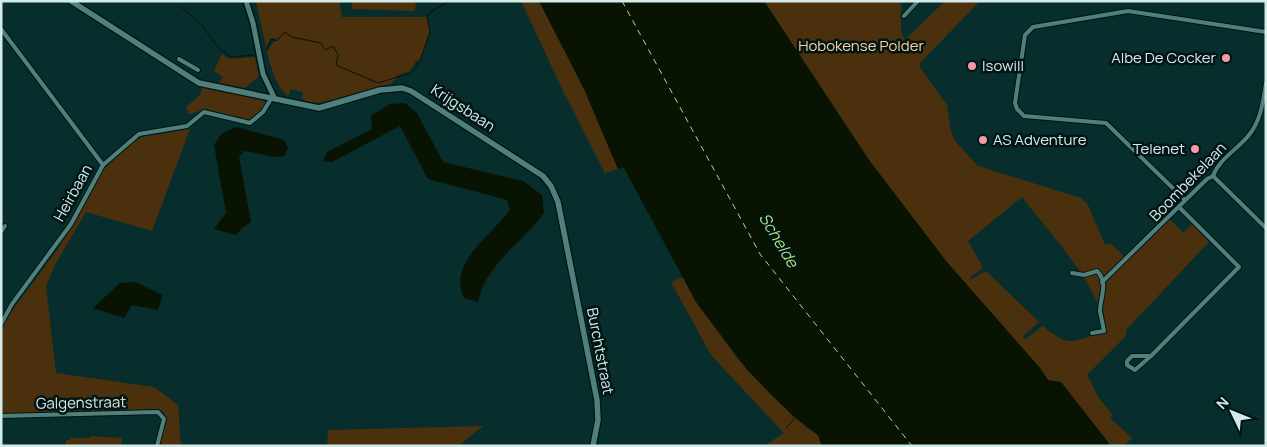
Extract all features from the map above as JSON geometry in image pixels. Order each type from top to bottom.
[{"type":"main road","name":"Krijgsbaan","points":[[71,1],[199,83],[319,108],[390,88],[402,88],[420,95],[543,176],[556,194],[570,262]]},
{"type":"main road","name":"Burchtstraat","points":[[570,262],[597,400],[598,420],[593,446]]},
{"type":"street","points":[[246,1],[253,23],[262,74],[273,99]]},
{"type":"street","points":[[908,1],[913,6]]},
{"type":"street","points":[[904,16],[918,1]]},
{"type":"street","points":[[1185,200],[1106,123],[1024,116],[1020,113],[1015,103],[1025,35],[1033,27],[1121,12],[1266,32]]},
{"type":"street","points":[[1,29],[103,165]]},
{"type":"street","points":[[179,59],[198,70]]},
{"type":"street","points":[[183,74],[189,65]]},
{"type":"street","name":"Boombekelaan","points":[[1102,282],[1185,200],[1207,179],[1213,176],[1216,168],[1245,139],[1256,123],[1261,111],[1266,83]]},
{"type":"street","name":"Heirbaan","points":[[1,324],[12,304],[71,224],[103,165],[139,134],[186,126],[204,112],[214,112],[250,123],[263,112],[273,99]]},
{"type":"street","points":[[1213,176],[1266,228]]},
{"type":"street","points":[[1151,356],[1132,356],[1127,361],[1127,365],[1135,370],[1151,356],[1238,267],[1179,207]]},
{"type":"street","points":[[1,232],[6,226]]},
{"type":"street","points":[[1072,273],[1084,275],[1097,271],[1102,282],[1104,290],[1100,310],[1104,331],[1092,333]]},
{"type":"street","name":"Galgenstraat","points":[[1,416],[162,414],[164,419],[157,446]]},
{"type":"green space","points":[[256,1],[339,1],[342,17],[427,17],[430,32],[420,60],[416,61],[410,71],[396,76],[398,77],[390,84],[319,103],[307,102],[302,99],[303,92],[291,89],[288,96],[280,88],[267,50],[277,38],[271,38],[266,47]]},
{"type":"green space","points":[[352,1],[416,1],[415,11],[352,9]]},
{"type":"green space","points":[[521,1],[539,1],[584,89],[618,169],[605,173],[565,95]]},
{"type":"green space","name":"Hobokense Polder","points":[[764,1],[901,1],[901,31],[905,40],[945,1],[980,1],[919,66],[947,105],[950,128],[955,141],[978,166],[1081,198],[1088,205],[1105,245],[1110,243],[1124,256],[1166,215],[1183,233],[1192,224],[1209,242],[1126,330],[1126,336],[1087,375],[1099,398],[1113,415],[1110,418],[1132,438],[1124,446],[1111,446],[1061,382],[1048,380],[1040,368],[946,261],[869,160]],"holes":[[[1022,197],[1073,261],[1084,278],[1102,314],[1107,333],[1068,341],[1061,339],[1043,326],[1024,340],[1023,336],[1039,322],[986,271],[970,280],[970,277],[983,268],[968,241]]]},
{"type":"green space","points":[[222,54],[229,59],[255,57],[259,76],[245,88],[219,83],[223,77],[214,71]]},
{"type":"green space","points":[[202,87],[262,100],[267,103],[257,116],[249,120],[203,110],[189,114],[186,107],[200,95]]},
{"type":"green space","points":[[190,129],[152,231],[86,212],[55,265],[46,286],[56,373],[154,387],[178,405],[181,446],[159,446],[166,418],[165,414],[160,410],[1,414],[1,330],[11,312],[58,249],[104,169],[131,143],[142,137]]},
{"type":"green space","points":[[683,277],[696,302],[738,359],[772,396],[807,428],[818,435],[822,446],[764,446],[784,433],[711,355],[671,282]]},
{"type":"green space","points":[[483,426],[458,446],[327,446],[328,430]]},
{"type":"green space","points":[[90,436],[122,438],[121,446],[66,446],[66,440],[71,438],[90,438]]},
{"type":"water","name":"Schelde","points":[[539,1],[764,1],[869,160],[946,261],[1040,368],[1048,380],[1061,382],[1111,446],[822,446],[818,435],[793,416],[748,371],[696,302],[624,168],[618,169],[584,89]]},
{"type":"water","points":[[405,103],[417,113],[443,162],[523,181],[542,195],[544,213],[496,265],[482,289],[478,302],[464,298],[460,285],[461,273],[466,261],[474,250],[510,210],[507,200],[428,179],[400,126],[332,162],[323,161],[327,152],[372,129],[371,116],[390,104]]},
{"type":"water","points":[[237,127],[284,140],[288,148],[285,156],[275,157],[244,151],[239,157],[251,222],[236,235],[214,229],[226,213],[214,145],[222,133]]},
{"type":"water","points":[[135,282],[163,295],[158,310],[132,305],[124,318],[93,308],[120,283]]},
{"type":"waterway","points":[[267,50],[271,39],[276,41],[285,32],[292,37],[321,43],[325,50],[333,46],[338,55],[336,65],[378,83],[411,73],[420,61],[430,32],[427,17],[430,12],[450,1]]},
{"type":"waterway","points":[[180,6],[202,25],[217,46],[230,57],[254,55]]},
{"type":"waterway","points":[[786,428],[795,418]]},
{"type":"ferry route","points":[[622,1],[760,254],[912,446]]},
{"type":"place","name":"Albe De Cocker","points":[[1226,58]]},
{"type":"place","name":"Isowill","points":[[972,66]]},
{"type":"place","name":"AS Adventure","points":[[983,140]]},
{"type":"place","name":"Telenet","points":[[1195,149]]}]
